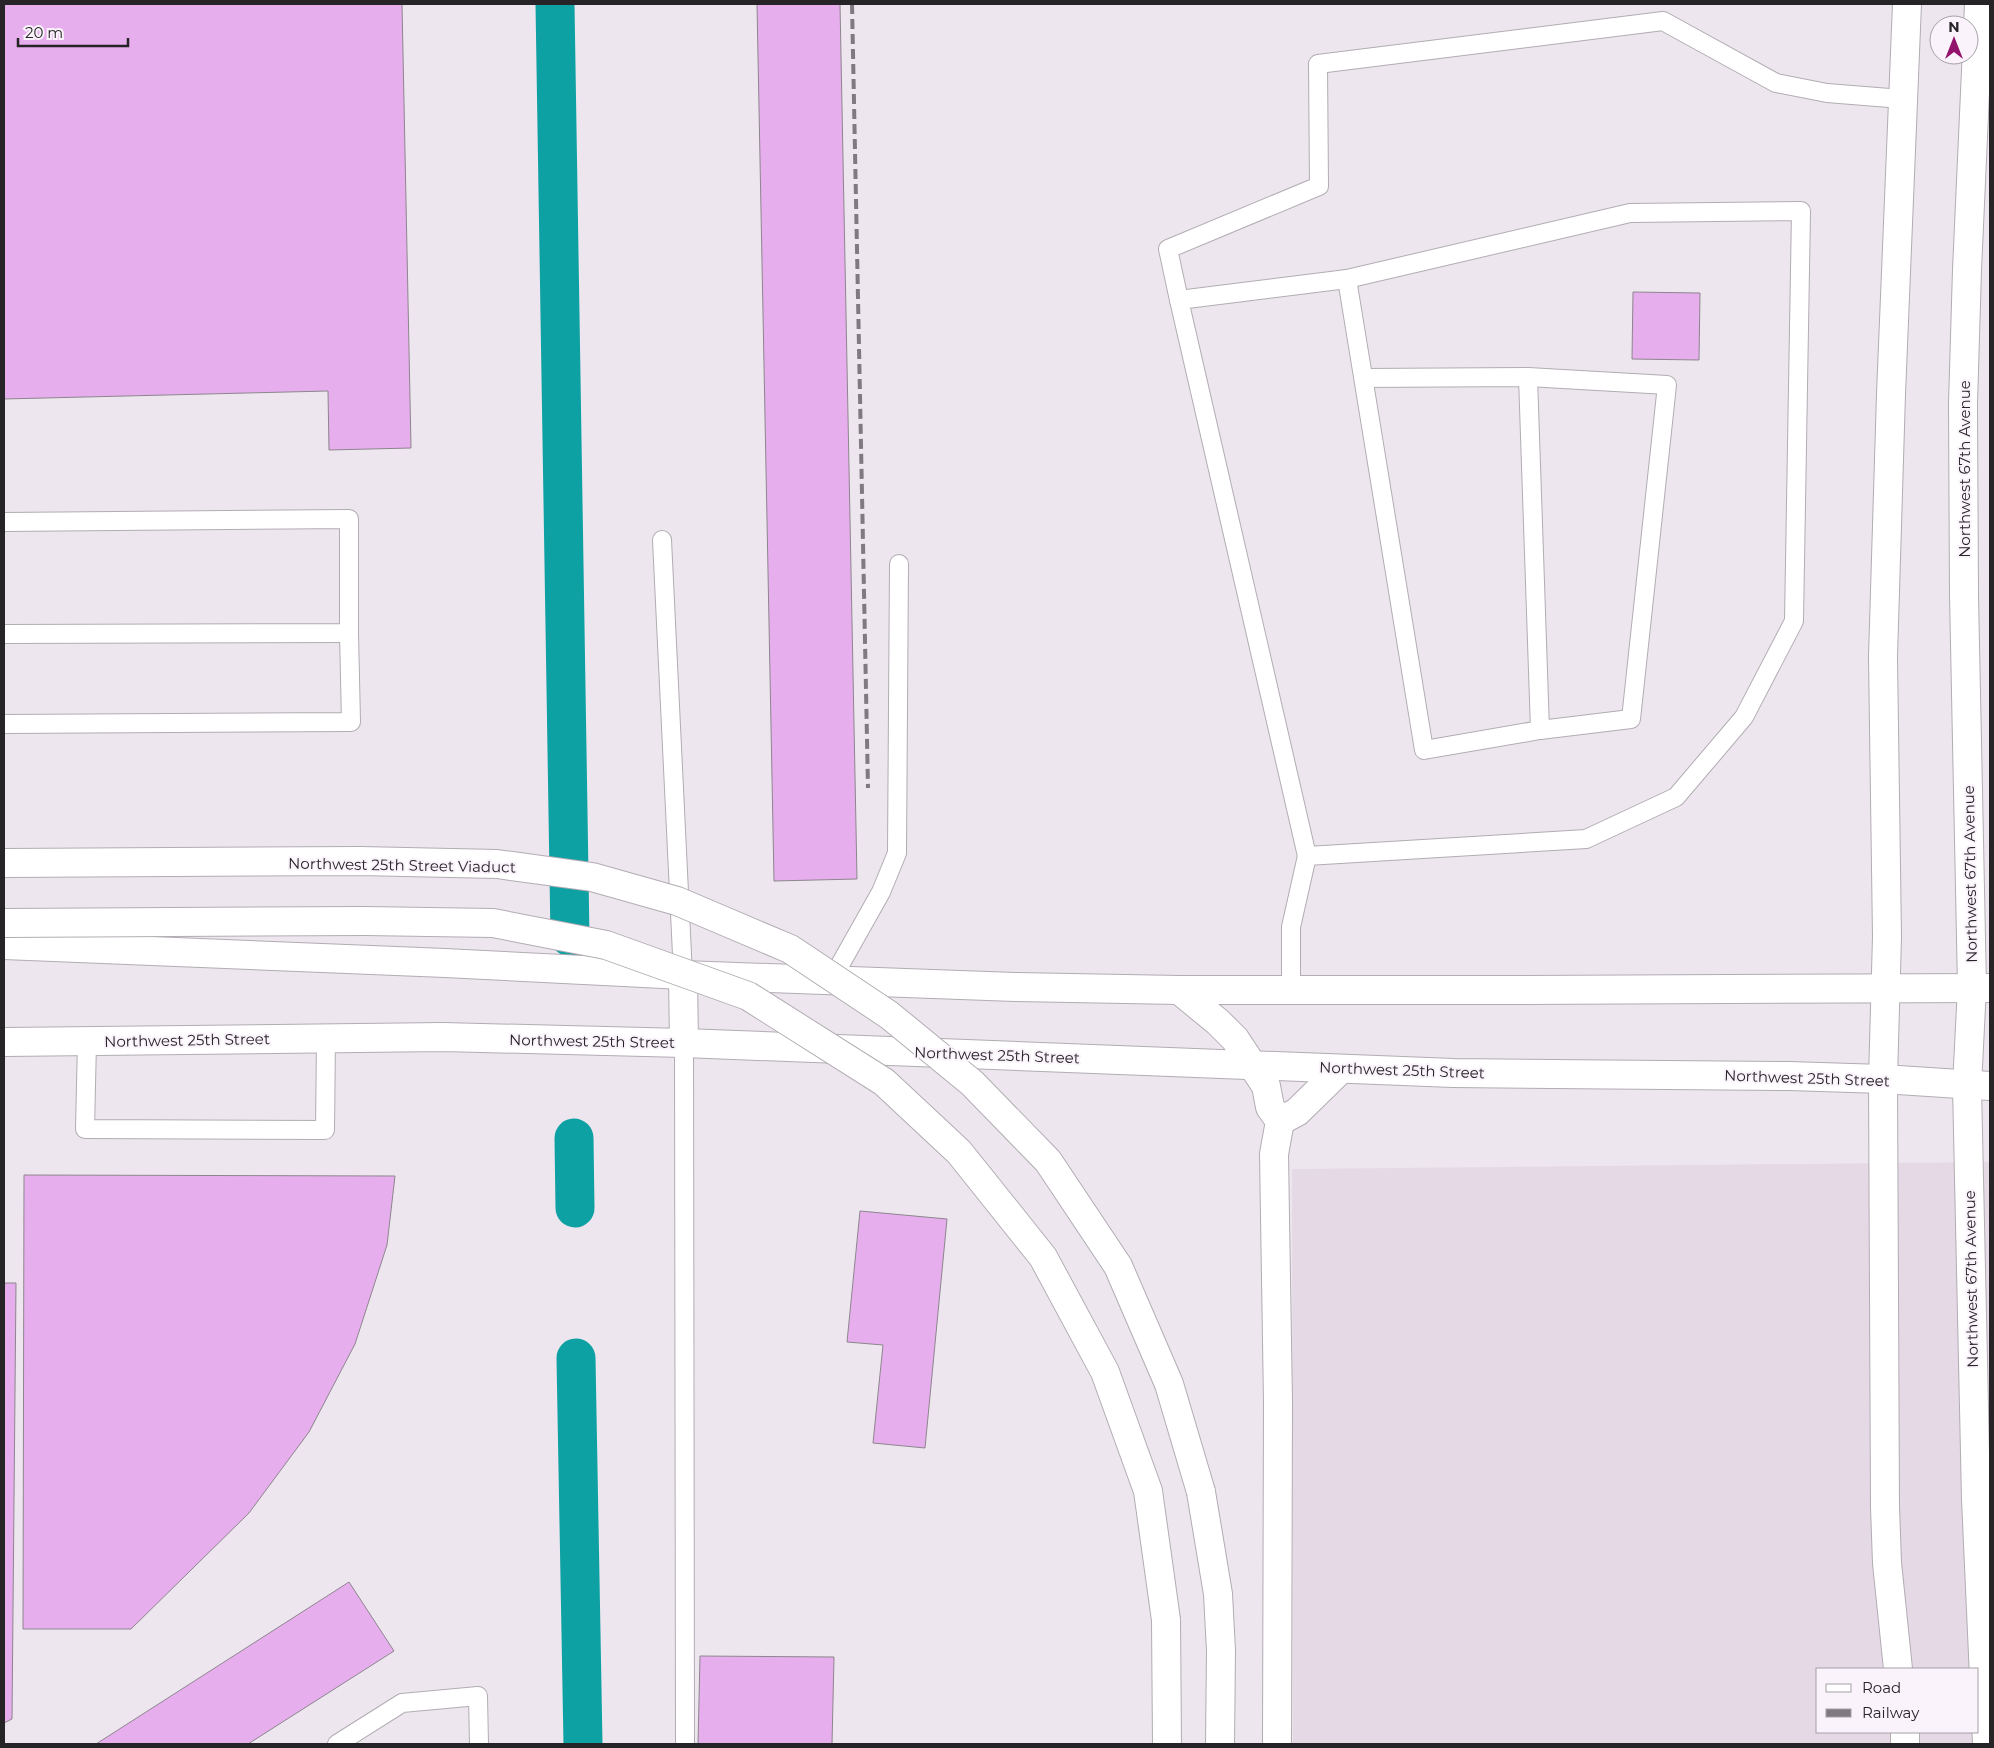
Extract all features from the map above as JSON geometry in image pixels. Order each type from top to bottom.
[{"type":"street","points":[[1898,1668],[1887,1563],[1885,1507],[1883,1079],[1887,987],[1883,657],[1890,394],[1906,4]]},
{"type":"street","name":"Northwest 67th Avenue","points":[[1979,4],[1965,299],[1963,404],[1964,595],[1981,987],[1976,1499],[1987,1744]]},
{"type":"street","name":"Northwest 25th Street Viaduct","points":[[4,862],[360,861],[498,864],[592,877],[677,901],[790,949],[889,1015],[972,1084],[1048,1162],[1118,1266],[1169,1384],[1201,1492],[1218,1594],[1221,1651],[1220,1744]]},
{"type":"street","points":[[4,923],[365,921],[493,923],[606,945],[748,996],[884,1082],[959,1152],[1043,1257],[1105,1372],[1148,1491],[1166,1620],[1167,1744]]},
{"type":"street","points":[[4,945],[683,975],[1014,987],[1179,990],[1496,990],[1981,987]]},
{"type":"street","points":[[683,975],[684,1043]]},
{"type":"street","points":[[1179,990],[1218,1022],[1235,1039],[1266,1086],[1270,1107],[1280,1121],[1274,1154],[1278,1403],[1278,1744]]},
{"type":"street","name":"Northwest 25th Street","points":[[4,1042],[443,1037],[684,1043],[1472,1073],[1789,1076],[1883,1079],[1979,1086]]},
{"type":"street","points":[[1280,1121],[1297,1112],[1341,1069]]},
{"type":"lane","points":[[1291,989],[1291,927],[1307,856],[1168,249],[1319,186],[1318,64],[1663,22],[1776,83],[1827,93],[1902,99]]},
{"type":"lane","points":[[1179,300],[1347,279],[1630,213],[1801,211],[1794,621],[1744,718],[1676,797],[1586,839],[1307,856]]},
{"type":"lane","points":[[1347,279],[1363,378],[1424,750],[1540,730],[1631,719],[1667,385],[1528,377],[1363,378]]},
{"type":"lane","points":[[1528,377],[1540,730]]},
{"type":"lane","points":[[4,522],[349,519],[351,722],[4,724]]},
{"type":"lane","points":[[662,540],[683,975]]},
{"type":"lane","points":[[832,979],[881,892],[897,853],[899,564]]},
{"type":"lane","points":[[4,634],[349,633]]},
{"type":"lane","points":[[87,1042],[85,1128],[326,1130],[326,1037]]},
{"type":"lane","points":[[684,1043],[685,1744]]},
{"type":"lane","points":[[337,1744],[402,1703],[478,1696],[479,1744]]},
{"type":"shaded area","points":[[1990,1162],[1990,1744],[1293,1744],[1292,1169]]},
{"type":"building","points":[[4,4],[402,4],[411,448],[329,450],[328,391],[4,399]]},
{"type":"building","points":[[757,4],[840,4],[857,879],[774,881]]},
{"type":"building","points":[[1633,292],[1700,293],[1699,360],[1632,359]]},
{"type":"building","points":[[24,1175],[395,1176],[387,1245],[355,1344],[309,1432],[249,1513],[131,1629],[23,1629]]},
{"type":"building","points":[[860,1211],[947,1219],[925,1448],[873,1443],[883,1345],[847,1342]]},
{"type":"building","points":[[4,1283],[16,1283],[12,1719],[4,1723]]},
{"type":"building","points":[[349,1582],[394,1651],[248,1744],[96,1744]]},
{"type":"building","points":[[700,1656],[834,1657],[832,1744],[698,1744]]},
{"type":"waterway","points":[[555,4],[570,937]]},
{"type":"waterway","points":[[574,1138],[575,1208]]},
{"type":"waterway","points":[[576,1358],[583,1744]]},
{"type":"railway","points":[[852,4],[868,788]]}]
